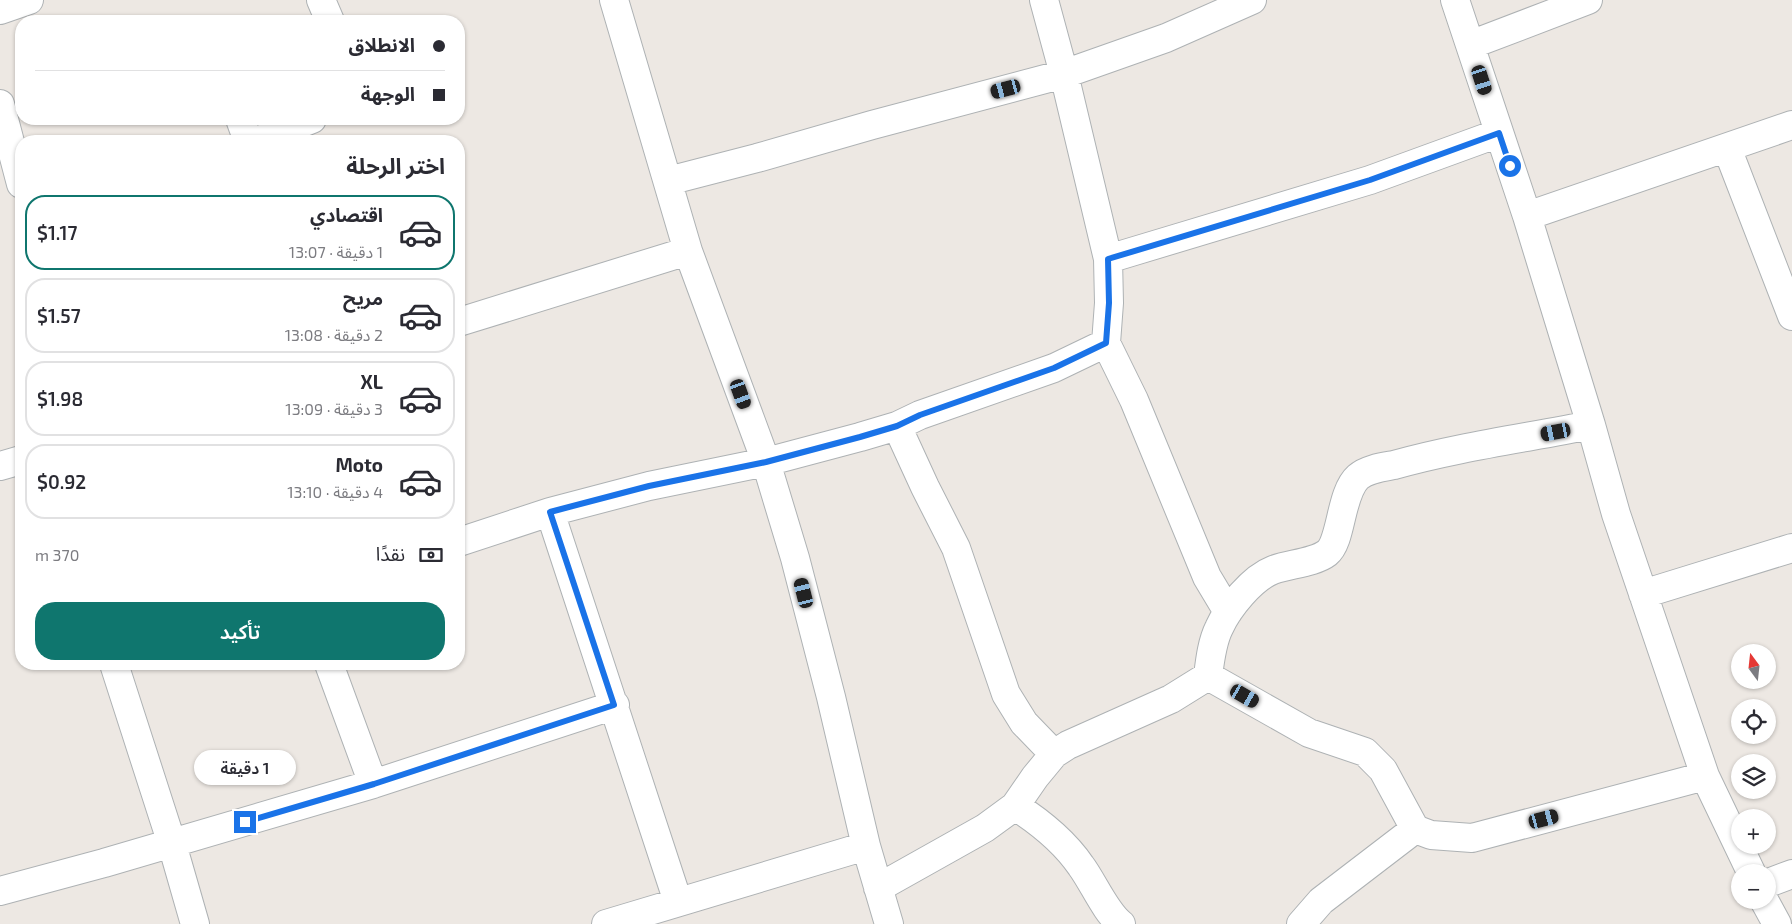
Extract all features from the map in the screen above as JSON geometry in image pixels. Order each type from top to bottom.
[{"type":"street","points":[[0,10],[29,0]]},
{"type":"street","points":[[321,0],[327,15]]},
{"type":"street","points":[[614,0],[688,251],[766,462],[795,558],[866,846],[889,924]]},
{"type":"street","points":[[1044,0],[1064,74],[1108,259],[1109,303],[1106,343],[1134,400],[1207,578],[1228,612]]},
{"type":"street","points":[[668,181],[1064,74],[1166,38],[1252,0]]},
{"type":"street","points":[[1455,0],[1592,425],[1616,514],[1705,776],[1746,864]]},
{"type":"street","points":[[1470,45],[1588,0]]},
{"type":"street","points":[[8,109],[15,149]]},
{"type":"street","points":[[273,135],[297,125]]},
{"type":"street","points":[[1526,216],[1792,125]]},
{"type":"street","points":[[1108,259],[1370,180],[1499,133]]},
{"type":"street","points":[[1727,148],[1792,316]]},
{"type":"street","points":[[465,320],[688,251]]},
{"type":"street","points":[[465,540],[550,512],[649,486],[766,462],[897,426],[920,415],[1054,368],[1106,343]]},
{"type":"street","points":[[878,888],[985,828],[1015,806],[1054,754],[1068,745],[1171,699],[1208,676],[1212,650],[1219,628],[1228,612],[1255,580],[1272,570],[1322,556],[1332,548],[1347,496],[1358,476],[1414,459],[1592,425]]},
{"type":"street","points":[[897,426],[924,487],[956,548],[1006,694],[1024,723],[1054,754]]},
{"type":"street","points":[[0,466],[15,462]]},
{"type":"street","points":[[550,512],[678,902]]},
{"type":"street","points":[[1643,594],[1792,548]]},
{"type":"street","points":[[116,670],[172,844],[195,924]]},
{"type":"street","points":[[331,670],[374,784]]},
{"type":"street","points":[[1208,676],[1309,733],[1366,752],[1383,770],[1415,829],[1431,835],[1472,838],[1705,776]]},
{"type":"street","points":[[0,891],[172,844],[374,784],[614,705]]},
{"type":"street","points":[[1015,806],[1057,836],[1082,866],[1113,917],[1120,924]]},
{"type":"street","points":[[1301,924],[1321,901],[1415,829]]},
{"type":"street","points":[[606,924],[866,846]]},
{"type":"street","points":[[1776,880],[1792,874]]},
{"type":"street","points":[[1769,909],[1777,924]]},
{"type":"route","points":[[245,822],[374,784],[614,705],[550,512],[649,486],[766,462],[860,437],[897,426],[920,415],[1054,368],[1106,343],[1109,303],[1108,259],[1370,180],[1499,133],[1510,166]]}]
